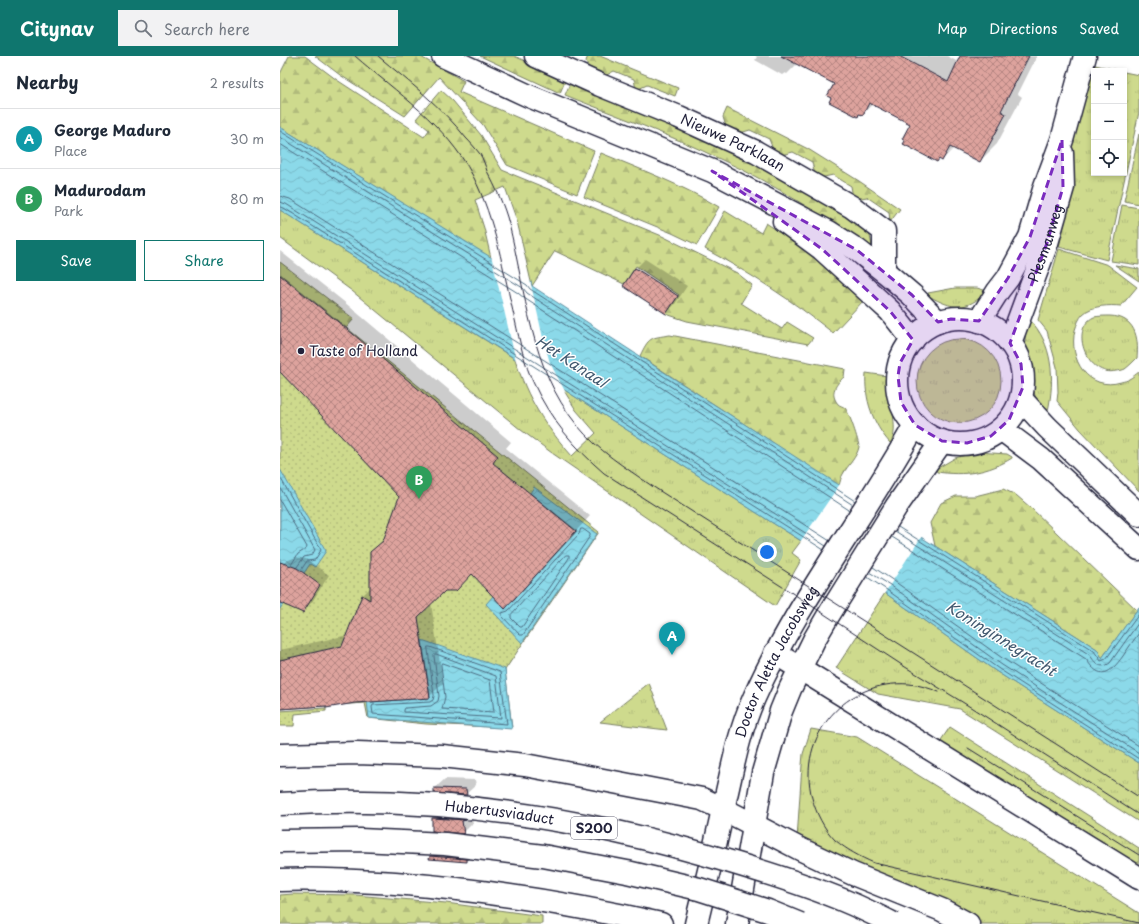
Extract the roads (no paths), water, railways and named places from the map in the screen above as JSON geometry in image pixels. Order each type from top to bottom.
[{"type":"main road","points":[[443,56],[529,96],[712,171],[829,232],[857,250],[884,271],[912,295],[938,322]]},
{"type":"main road","name":"Nieuwe Parklaan","points":[[536,56],[600,85],[679,117],[756,152],[852,208],[884,231],[884,271]]},
{"type":"main road","name":"Plesmanweg","points":[[979,321],[998,290],[1008,278],[1030,237],[1045,186],[1062,140],[1085,56]]},
{"type":"main road","name":"Plesmanweg","points":[[1010,343],[1047,243],[1063,187],[1062,140]]},
{"type":"main road","points":[[712,171],[822,249],[890,311],[912,340]]},
{"type":"main road","points":[[951,318],[965,318],[979,321],[991,326],[1001,333],[1016,353],[1021,364],[1023,375],[1021,399],[1009,420],[1001,429],[990,436],[979,440],[955,443],[942,441],[915,425],[907,414],[901,402],[898,389],[900,363],[912,340],[924,329],[938,322],[951,318]]},
{"type":"main road","points":[[1021,399],[1047,427],[1139,515]]},
{"type":"main road","name":"Doctor Aletta Jacobsweg","points":[[696,924],[724,809],[733,759],[753,700],[791,624],[897,458],[915,425]]},
{"type":"main road","points":[[1001,429],[1040,459],[1139,549]]},
{"type":"main road","name":"Doctor Aletta Jacobsweg","points":[[737,924],[763,773],[781,711],[814,640],[896,507],[942,441]]},
{"type":"main road","points":[[775,654],[1139,878]]},
{"type":"main road","points":[[280,755],[357,753],[442,756],[525,765],[702,799],[800,849],[854,874],[942,910],[968,924]]},
{"type":"main road","name":"Hubertusviaduct","points":[[280,804],[361,802],[453,806],[552,820],[632,835],[781,877],[844,901],[894,924]]},
{"type":"main road","points":[[280,841],[360,840],[445,844],[543,856],[627,872],[699,889],[768,911],[800,924]]},
{"type":"main road","points":[[280,880],[357,881],[444,887],[542,900],[661,924]]},
{"type":"water","points":[[280,127],[531,282],[532,286],[673,378],[1097,649],[1102,658],[1139,607],[1139,763],[997,672],[885,593],[280,210]]},
{"type":"water","points":[[280,469],[326,551],[315,567],[310,564],[280,609]]},
{"type":"water","points":[[534,487],[597,534],[522,643],[486,604],[493,596],[505,609],[577,531],[530,493]]},
{"type":"water","points":[[422,640],[505,669],[512,729],[369,718],[367,702],[430,698]]},
{"type":"tram line","points":[[355,56],[420,110],[462,157],[473,176],[488,211],[503,265],[525,361],[531,376],[540,397],[555,421],[573,443],[593,463],[604,473],[902,665],[1139,815]]},
{"type":"tram line","points":[[378,56],[446,115],[481,156],[500,197],[507,217],[539,354],[561,403],[577,425],[594,443],[612,458],[652,486],[1139,797]]},
{"type":"tram line","points":[[939,692],[913,684],[886,685],[865,691],[846,702],[831,716],[819,733],[812,753],[809,775],[812,798],[821,820],[831,836],[849,850],[874,863],[1139,923]]},
{"type":"tram line","points":[[968,748],[1139,855]]},
{"type":"place","name":"Taste of Holland","points":[[301,351]]},
{"type":"place","name":"Madurodam","points":[[419,499]]},
{"type":"place","name":"George Maduro","points":[[672,655]]},
{"type":"water label","name":"Het Kanaal","points":[[571,362]]},
{"type":"water label","name":"Koninginnegracht","points":[[1001,639]]}]
